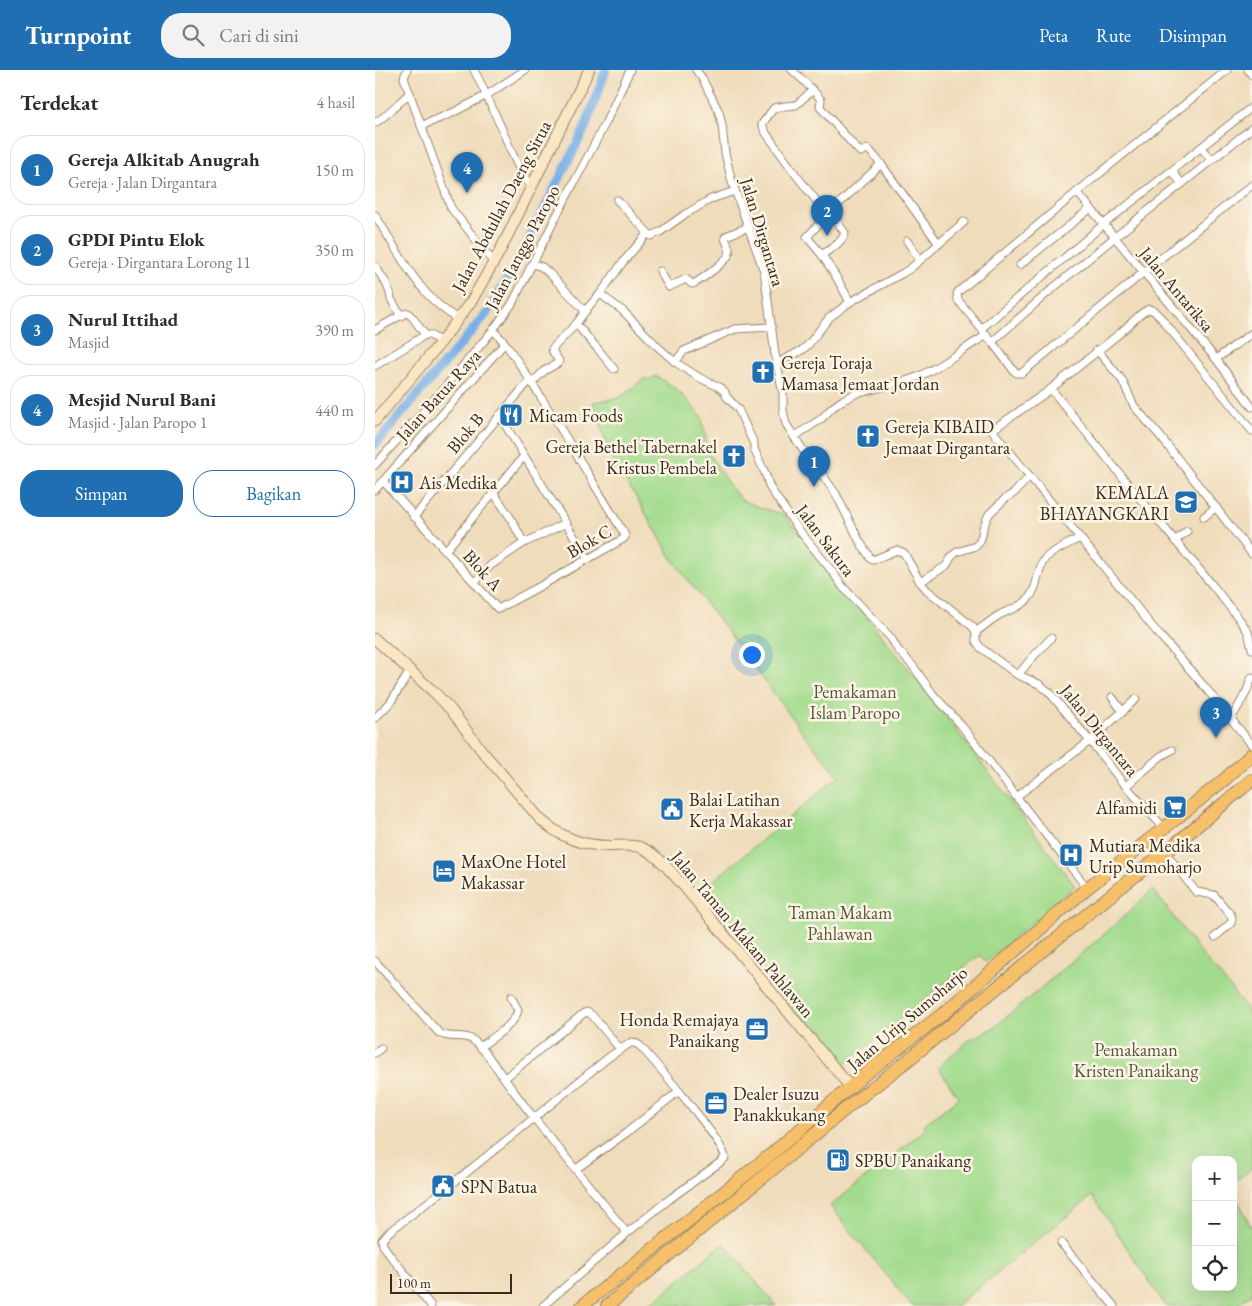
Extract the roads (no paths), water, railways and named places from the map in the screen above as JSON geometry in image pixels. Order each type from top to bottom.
[{"type":"highway","name":"Jalan Urip Sumoharjo","points":[[773,1161],[869,1071],[944,1013],[1087,888],[1224,780],[1252,754]]},
{"type":"highway","name":"Jalan Urip Sumoharjo","points":[[582,1306],[640,1260],[908,1060],[1252,780]]},
{"type":"highway","name":"Jalan Urip Sumoharjo","points":[[607,1306],[673,1251],[762,1170]]},
{"type":"highway","points":[[640,1260],[650,1271]]},
{"type":"main road","name":"Jalan Abdullah Daeng Sirua","points":[[375,421],[441,342],[472,300],[494,262],[589,70]]},
{"type":"main road","name":"Jalan Taman Makam Pahlawan","points":[[375,639],[451,710],[482,751],[540,819],[551,828],[571,840],[594,845],[638,847],[657,858],[688,891],[851,1088]]},
{"type":"street","points":[[407,70],[404,78],[451,208],[494,262]]},
{"type":"street","points":[[474,70],[515,159],[531,187]]},
{"type":"street","points":[[421,126],[487,95],[525,70]]},
{"type":"street","name":"Jalan Janggo Paropo","points":[[375,465],[447,385],[512,304],[610,113],[629,70]]},
{"type":"street","name":"Jalan Dirgantara","points":[[695,70],[702,78],[719,112],[725,153],[735,191],[764,271],[783,393],[783,412],[786,424],[794,437],[813,460],[836,494],[860,542],[871,559],[877,560],[894,550],[904,553],[920,582],[932,595],[971,624],[976,632],[975,639],[981,648],[1018,675],[1039,684],[1049,692],[1126,786],[1164,828]]},
{"type":"street","points":[[792,70],[813,90],[821,100],[820,107],[857,149],[861,152],[867,149],[881,164],[939,244]]},
{"type":"street","points":[[1227,70],[1077,192],[957,293],[957,297],[960,304],[1017,374],[1022,373],[1252,185]]},
{"type":"street","points":[[1248,70],[1252,75]]},
{"type":"street","points":[[813,90],[796,105],[774,108],[762,124],[766,133],[796,175],[819,204],[836,220],[845,233],[842,240],[821,255]]},
{"type":"street","points":[[375,123],[385,117],[409,93]]},
{"type":"street","points":[[981,328],[1104,224],[1252,107]]},
{"type":"street","points":[[992,342],[1115,237],[1252,128]]},
{"type":"street","points":[[1201,148],[1212,160]]},
{"type":"street","points":[[850,302],[821,255],[807,237],[829,213],[881,164]]},
{"type":"street","points":[[1172,171],[1182,184]]},
{"type":"street","points":[[617,200],[647,234],[651,236],[699,206],[719,196],[735,191]]},
{"type":"street","name":"Jalan Antariksa","points":[[1077,192],[1251,404]]},
{"type":"street","points":[[1020,265],[1091,208]]},
{"type":"street","points":[[375,215],[418,282],[432,299],[458,320]]},
{"type":"street","points":[[777,363],[802,350],[829,318],[850,302],[903,274],[964,222]]},
{"type":"street","points":[[660,271],[669,287],[686,279],[691,284],[695,283],[721,263],[729,254],[726,236],[748,227]]},
{"type":"street","points":[[614,369],[576,324],[623,262],[647,234]]},
{"type":"street","points":[[907,241],[920,260]]},
{"type":"street","points":[[533,264],[542,267],[550,274],[585,311]]},
{"type":"street","points":[[375,266],[386,283],[391,299],[401,316]]},
{"type":"street","name":"Jalan Sakura","points":[[600,294],[623,310],[675,362],[725,392],[741,416],[771,488],[799,530],[843,587],[891,638],[898,650],[913,666],[933,694],[961,725],[1087,888]]},
{"type":"street","points":[[1252,431],[1177,337],[1154,311],[1149,309],[1051,389],[992,430],[1156,632],[1252,745]]},
{"type":"street","points":[[375,330],[406,313],[411,314],[425,335]]},
{"type":"street","name":"Blok B","points":[[414,517],[499,415],[531,381],[559,363],[552,349],[576,324]]},
{"type":"street","points":[[675,362],[684,351],[735,329],[772,327]]},
{"type":"street","name":"Jalan Batua Raya","points":[[375,490],[505,343],[493,330]]},
{"type":"street","points":[[1216,359],[1252,333]]},
{"type":"street","points":[[375,366],[425,335],[430,335],[441,342]]},
{"type":"street","points":[[794,437],[821,419],[833,407],[849,396],[915,378],[932,370],[987,335]]},
{"type":"street","name":"Blok C","points":[[498,609],[623,539],[625,535],[566,436],[505,343]]},
{"type":"street","points":[[1097,350],[1122,380],[1134,406],[1160,436],[1252,554]]},
{"type":"street","points":[[1051,389],[1250,630],[1252,649]]},
{"type":"street","name":"Blok B","points":[[499,415],[588,559]]},
{"type":"street","name":"Blok A","points":[[445,551],[524,456]]},
{"type":"street","points":[[920,582],[946,566],[957,552],[975,546],[980,541],[989,514],[1030,476]]},
{"type":"street","name":"Blok A","points":[[383,481],[498,609]]},
{"type":"street","points":[[493,492],[510,517],[524,543]]},
{"type":"street","points":[[1204,517],[1216,507]]},
{"type":"street","points":[[475,582],[491,566],[524,543],[566,523]]},
{"type":"street","points":[[1175,541],[1187,531]]},
{"type":"street","points":[[976,632],[994,618],[1025,602],[1036,585],[1044,559],[1080,538]]},
{"type":"street","points":[[1018,675],[1051,638]]},
{"type":"street","points":[[375,718],[390,703],[410,671]]},
{"type":"street","points":[[1231,719],[1246,693],[1252,677]]},
{"type":"street","points":[[1112,697],[1123,712]]},
{"type":"street","points":[[1016,797],[1090,741],[1137,699]]},
{"type":"street","points":[[1126,786],[1161,756],[1172,750]]},
{"type":"street","points":[[1165,852],[1196,892],[1215,895],[1231,915],[1231,923],[1215,937]]},
{"type":"street","points":[[375,961],[439,1033],[449,1037],[468,1037],[476,1042],[505,1078],[533,1118],[577,1169],[627,1233]]},
{"type":"street","points":[[480,1047],[505,1028],[517,1015],[518,1010],[511,997]]},
{"type":"street","points":[[505,1078],[587,1012],[592,1015],[620,1049]]},
{"type":"street","points":[[375,1246],[389,1232],[466,1173],[620,1049],[632,1042],[636,1043],[679,1090],[713,1137],[725,1158],[627,1233],[543,1306]]},
{"type":"street","points":[[375,1053],[381,1048]]},
{"type":"street","points":[[577,1169],[626,1134],[679,1090]]},
{"type":"street","points":[[383,1240],[383,1245],[389,1254],[431,1306]]},
{"type":"street","points":[[1061,1243],[1114,1306]]},
{"type":"waterway","points":[[375,445],[488,312],[518,261],[585,128],[606,70]]},
{"type":"place","name":"Mesjid Nurul Bani","points":[[467,193]]},
{"type":"place","name":"GPDI Pintu Elok","points":[[827,236]]},
{"type":"place","name":"Gereja Toraja Mamasa Jemaat Jordan","points":[[763,372]]},
{"type":"place","name":"Micam Foods","points":[[511,415]]},
{"type":"place","name":"Gereja KIBAID Jemaat Dirgantara","points":[[868,436]]},
{"type":"place","name":"Gereja Bethel Tabernakel Kristus Pembela","points":[[734,456]]},
{"type":"place","name":"Ais Medika","points":[[402,482]]},
{"type":"place","name":"Gereja Alkitab Anugrah","points":[[814,487]]},
{"type":"place","name":"KEMALA BHAYANGKARI","points":[[1186,502]]},
{"type":"place","name":"Nurul Ittihad","points":[[1216,738]]},
{"type":"place","name":"Alfamidi","points":[[1175,807]]},
{"type":"place","name":"Balai Latihan Kerja Makassar","points":[[672,809]]},
{"type":"place","name":"Mutiara Medika Urip Sumoharjo","points":[[1071,855]]},
{"type":"place","name":"MaxOne Hotel Makassar","points":[[444,871]]},
{"type":"place","name":"Honda Remajaya Panaikang","points":[[757,1029]]},
{"type":"place","name":"Dealer Isuzu Panakkukang","points":[[716,1103]]},
{"type":"place","name":"SPBU Panaikang","points":[[838,1160]]},
{"type":"place","name":"SPN Batua","points":[[443,1186]]},
{"type":"park label","name":"Pemakaman Islam Paropo","points":[[855,701]]},
{"type":"park label","name":"Taman Makam Pahlawan","points":[[840,922]]},
{"type":"park label","name":"Pemakaman Kristen Panaikang","points":[[1136,1060]]}]
